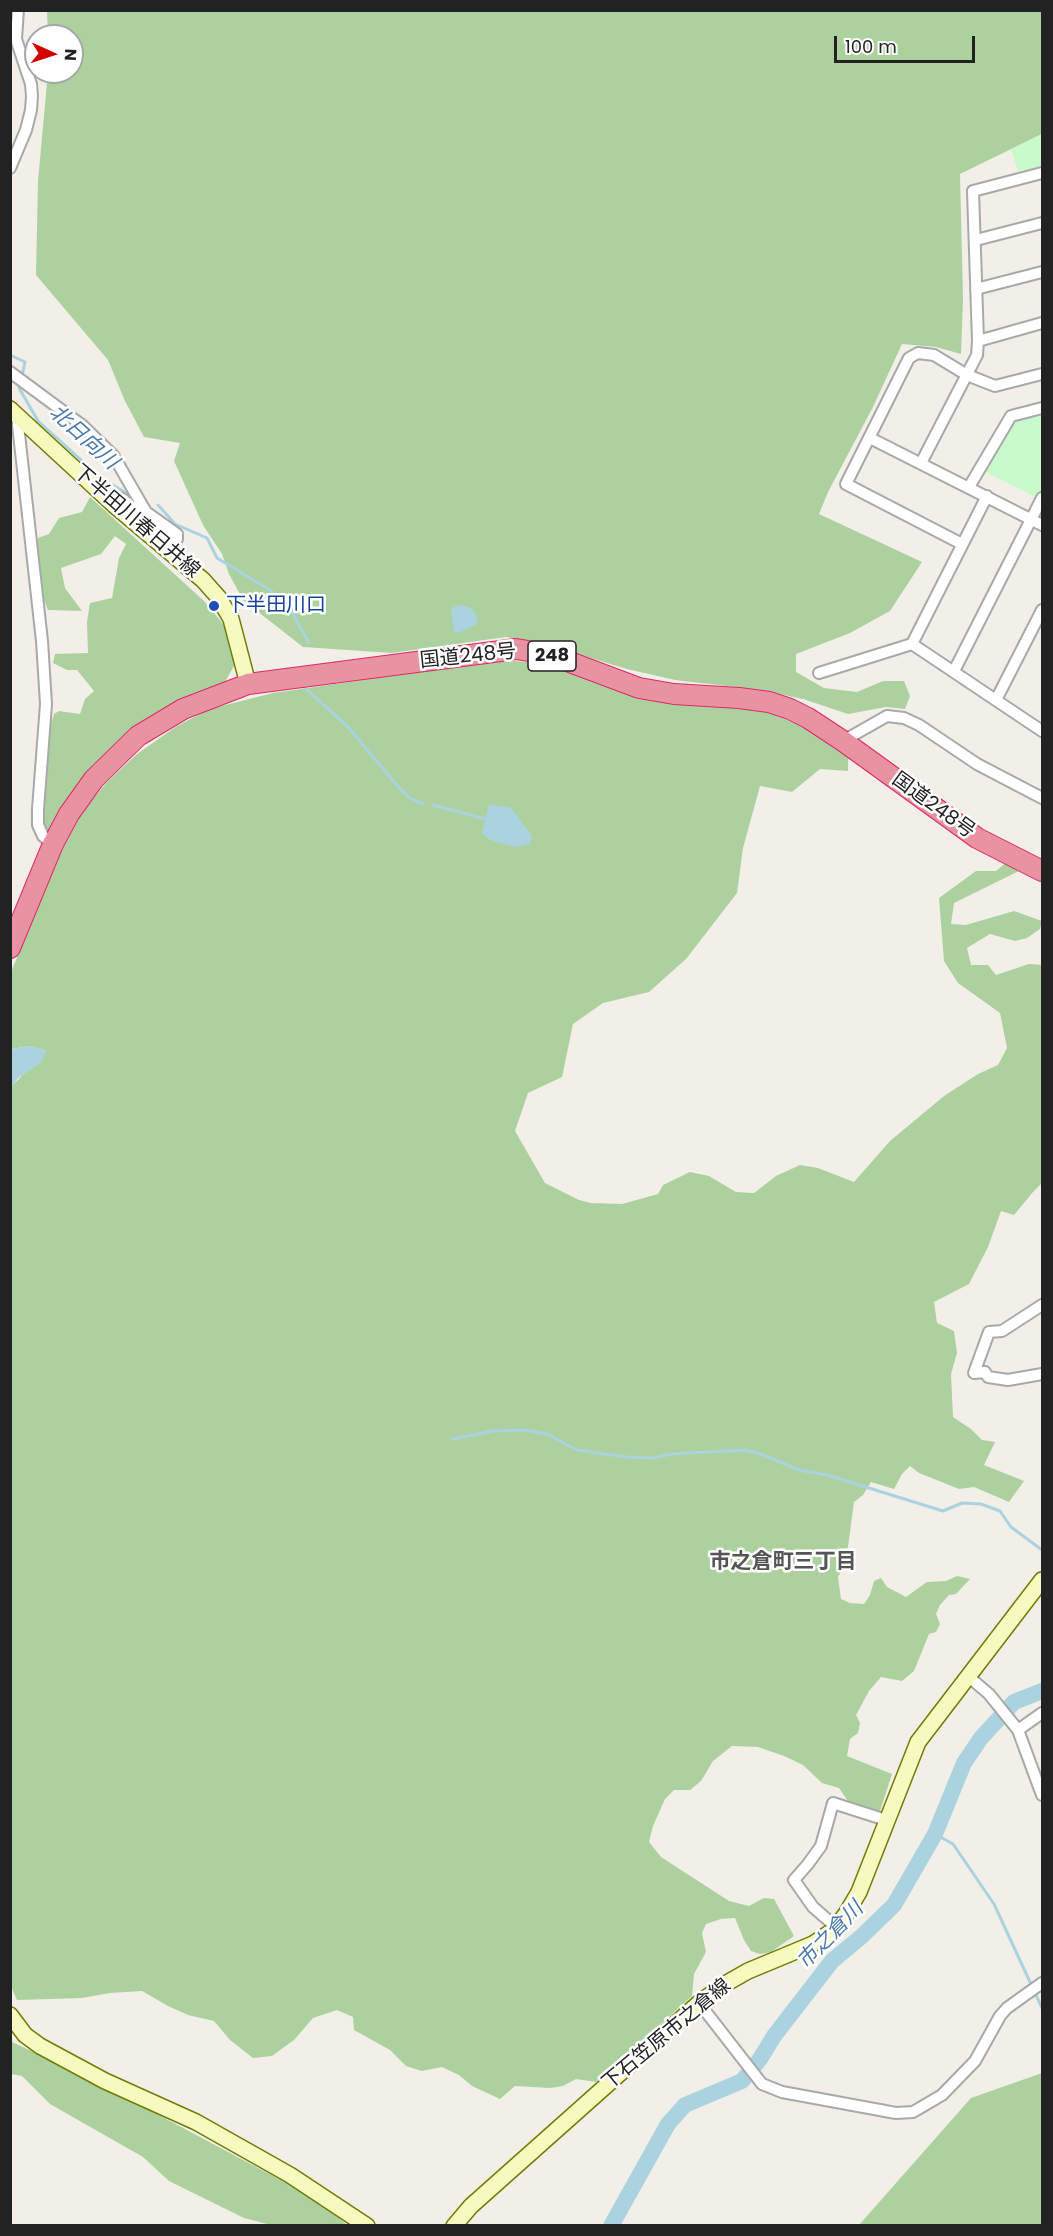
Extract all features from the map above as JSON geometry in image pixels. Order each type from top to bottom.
[{"type":"highway","name":"国道248号","points":[[10,948],[53,844],[69,813],[94,779],[138,736],[183,709],[248,684],[516,649],[541,653],[567,661],[639,688],[674,694],[769,702],[790,709],[843,741],[978,838],[1042,871]]},
{"type":"main road","name":"下半田川春日井線","points":[[14,413],[114,505],[203,580],[219,598],[231,619],[248,684]]},
{"type":"main road","name":"下石笠原市之倉線","points":[[454,2226],[471,2206],[699,2003],[748,1971],[813,1944],[836,1927],[859,1892],[918,1742],[1042,1580]]},
{"type":"main road","points":[[10,2015],[25,2035],[40,2046],[105,2081],[196,2122],[290,2175],[367,2226]]},
{"type":"street","points":[[10,168],[26,130],[32,96],[31,84],[16,39],[18,10]]},
{"type":"street","points":[[921,463],[977,355],[974,191],[1042,173]]},
{"type":"street","points":[[976,240],[1042,223]]},
{"type":"street","points":[[976,289],[1042,272]]},
{"type":"street","points":[[978,341],[1042,323]]},
{"type":"street","points":[[962,544],[846,484],[909,358],[918,353],[934,355],[967,375],[995,386],[1042,374]]},
{"type":"street","points":[[17,377],[83,426],[113,455],[146,512],[155,521],[177,534],[177,539],[172,542],[124,500],[120,498],[114,505]]},
{"type":"street","points":[[969,487],[1011,416],[1042,408]]},
{"type":"street","points":[[14,413],[25,478],[42,641],[46,704],[38,825],[43,836],[53,844]]},
{"type":"street","points":[[870,438],[1042,525]]},
{"type":"street","points":[[819,673],[912,644],[987,496]]},
{"type":"street","points":[[954,671],[1042,498]]},
{"type":"street","points":[[996,700],[1042,610]]},
{"type":"street","points":[[912,644],[996,700],[1041,725]]},
{"type":"street","points":[[843,741],[887,716],[904,718],[919,725],[977,765],[1042,798]]},
{"type":"street","points":[[1042,1305],[1002,1331],[989,1332],[974,1373],[985,1372],[988,1377],[1008,1380],[1042,1374]]},
{"type":"street","points":[[969,1677],[988,1694],[1018,1730],[1042,1795]]},
{"type":"street","points":[[1018,1730],[1042,1713]]},
{"type":"street","points":[[836,1927],[813,1907],[794,1880],[821,1846],[833,1803],[886,1820]]},
{"type":"street","points":[[699,2003],[762,2084],[782,2092],[896,2113],[913,2112],[942,2095],[975,2061],[1000,2016],[1042,1983]]},
{"type":"green space","points":[[47,11],[1042,11],[1042,134],[960,174],[963,298],[961,354],[936,347],[902,344],[819,514],[922,562],[890,611],[850,633],[796,654],[796,672],[824,688],[857,692],[883,681],[904,681],[910,696],[905,709],[886,707],[848,714],[803,699],[760,690],[675,680],[627,669],[540,643],[506,637],[392,653],[303,647],[243,600],[229,574],[222,554],[203,525],[174,461],[180,443],[144,437],[125,401],[108,360],[36,275],[38,181],[47,84],[84,84],[84,24],[48,24]]},
{"type":"green space","points":[[1042,134],[1042,167],[1018,171],[1011,149]]},
{"type":"green space","points":[[1042,408],[1042,488],[1037,498],[980,469],[1011,416]]},
{"type":"green space","points":[[90,497],[204,601],[224,625],[235,664],[224,684],[179,705],[51,830],[46,830],[43,809],[49,731],[54,714],[59,711],[80,714],[85,699],[94,691],[77,670],[67,670],[53,663],[55,654],[88,653],[87,622],[90,603],[112,598],[119,558],[126,544],[115,536],[101,554],[61,568],[65,588],[82,611],[48,610],[42,595],[38,570],[38,538],[49,534],[59,518],[82,512]]},
{"type":"green space","points":[[503,660],[538,663],[660,702],[712,704],[762,711],[801,725],[848,756],[848,771],[820,769],[792,792],[760,786],[743,848],[737,893],[686,959],[649,992],[603,1003],[573,1024],[562,1077],[528,1093],[515,1131],[545,1183],[579,1200],[591,1203],[622,1204],[658,1194],[663,1185],[690,1172],[709,1176],[736,1192],[754,1193],[776,1176],[800,1165],[818,1168],[854,1182],[890,1141],[944,1096],[978,1074],[998,1065],[1007,1048],[1000,1013],[958,983],[944,961],[939,898],[976,871],[996,871],[1008,861],[1023,869],[954,903],[951,924],[966,925],[1014,911],[1042,921],[1040,929],[1027,938],[1015,941],[990,934],[967,948],[971,965],[988,965],[996,975],[1029,964],[1042,965],[1042,1183],[1014,1215],[1001,1211],[988,1247],[969,1284],[934,1302],[937,1323],[954,1331],[957,1353],[951,1374],[953,1417],[982,1440],[995,1442],[984,1465],[1024,1481],[1009,1502],[974,1487],[959,1489],[919,1473],[910,1466],[902,1474],[894,1489],[871,1482],[863,1495],[854,1502],[848,1547],[843,1556],[845,1565],[838,1577],[841,1599],[850,1603],[864,1604],[870,1595],[874,1581],[881,1578],[887,1587],[906,1597],[927,1582],[946,1581],[957,1576],[970,1579],[956,1594],[949,1595],[940,1605],[936,1614],[940,1624],[936,1632],[929,1634],[914,1671],[902,1681],[881,1677],[869,1691],[856,1715],[860,1723],[858,1733],[850,1739],[847,1756],[892,1774],[879,1814],[848,1801],[839,1788],[822,1783],[803,1765],[784,1756],[758,1747],[732,1746],[713,1761],[701,1781],[690,1790],[674,1790],[665,1799],[653,1826],[649,1842],[661,1857],[729,1901],[749,1906],[764,1898],[774,1899],[794,1936],[771,1952],[760,1954],[751,1951],[735,1918],[721,1919],[706,1924],[702,1933],[706,1952],[694,1974],[692,1996],[596,2082],[576,2079],[563,2086],[550,2088],[515,2086],[500,2099],[472,2086],[459,2075],[442,2067],[422,2071],[406,2066],[390,2050],[354,2030],[353,2017],[337,2010],[313,2018],[294,2040],[272,2056],[253,2058],[230,2040],[214,2021],[188,2015],[142,1991],[82,1998],[17,2000],[10,1984],[10,1088],[46,1051],[30,1046],[11,1049],[11,972],[61,852],[82,813],[106,783],[137,754],[177,726],[210,709],[273,693]]},
{"type":"green space","points":[[10,2041],[95,2081],[318,2200],[347,2225],[271,2225],[244,2218],[169,2181],[143,2157],[50,2104],[22,2076],[11,2074]]},
{"type":"green space","points":[[1042,2073],[1042,2225],[859,2225],[971,2098]]},
{"type":"water","points":[[461,605],[475,612],[478,621],[476,625],[458,633],[454,631],[451,611],[455,606]]},
{"type":"water","points":[[489,804],[511,808],[532,836],[530,844],[515,847],[490,840],[482,833]]},
{"type":"water","points":[[30,1046],[46,1051],[41,1063],[18,1078],[11,1088],[11,1049]]},
{"type":"waterway","name":"北日向川","points":[[10,355],[25,362],[22,376]]},
{"type":"waterway","name":"北日向川","points":[[20,382],[19,388],[38,421],[101,478],[131,496]]},
{"type":"waterway","name":"北日向川","points":[[158,505],[175,524],[207,538],[217,558],[270,590],[292,612],[309,643]]},
{"type":"waterway","name":"北日向川","points":[[304,687],[347,726],[401,790],[411,799],[423,804]]},
{"type":"waterway","name":"北日向川","points":[[433,805],[485,819]]},
{"type":"waterway","points":[[453,1439],[494,1431],[524,1430],[547,1434],[577,1450],[627,1457],[652,1458],[672,1454],[743,1450],[758,1453],[799,1470],[827,1475],[943,1511],[962,1503],[981,1504],[1000,1511],[1011,1527],[1042,1550]]},
{"type":"waterway","name":"市之倉川","points":[[611,2226],[668,2124],[685,2105],[742,2081],[832,1961],[894,1905],[935,1834],[964,1763],[981,1738],[1014,1702],[1042,1691]]},
{"type":"waterway","points":[[935,1834],[953,1844],[994,1904],[1042,2008]]},
{"type":"place","name":"下半田川口","points":[[214,606]]},
{"type":"district","name":"市之倉町三丁目","points":[[783,1563]]}]
